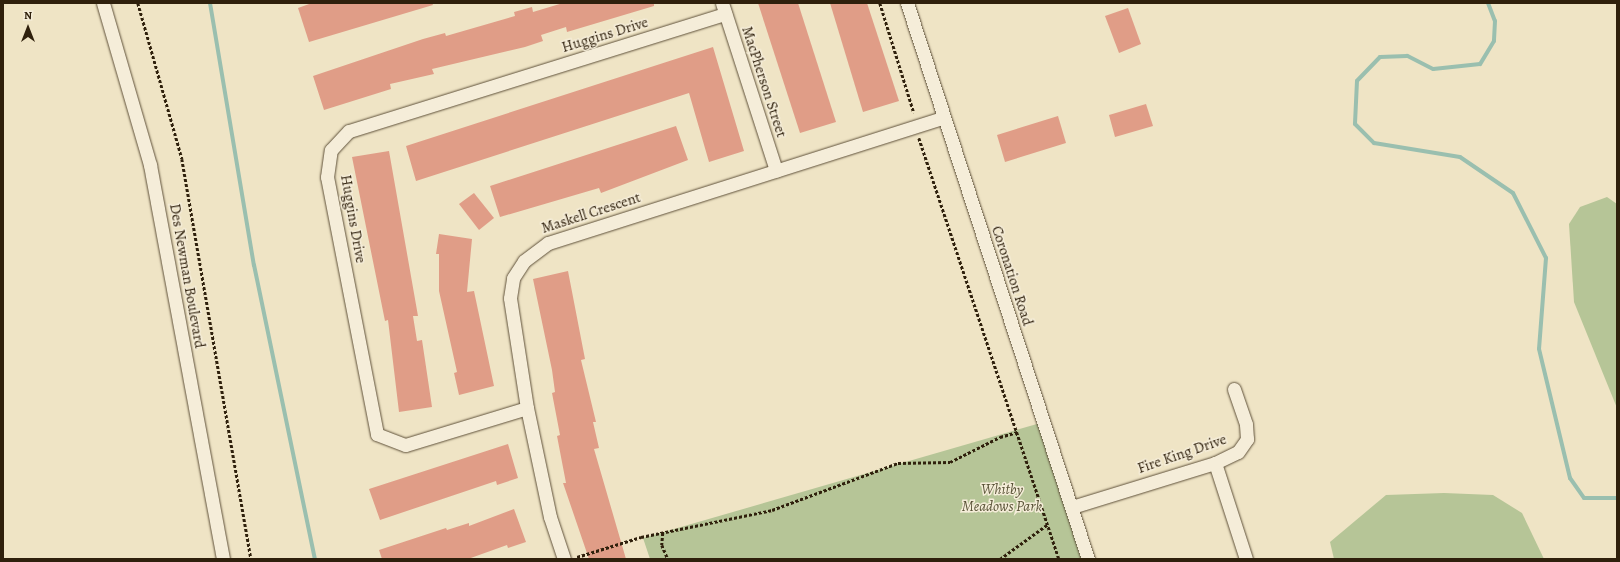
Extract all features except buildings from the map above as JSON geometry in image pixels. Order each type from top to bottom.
[{"type":"street","name":"Des Newman Boulevard","points":[[103,3],[150,165],[223,559]]},
{"type":"street","name":"Coronation Road","points":[[907,3],[943,118],[1088,559]]},
{"type":"street","name":"MacPherson Street","points":[[724,8],[776,170]]},
{"type":"street","name":"Huggins Drive","points":[[527,408],[406,445],[377,434],[327,177],[330,150],[349,131],[724,8]]},
{"type":"street","name":"Maskell Crescent","points":[[562,559],[550,517],[527,408],[510,298],[514,278],[531,254],[548,243],[943,118]]},
{"type":"street","name":"Fire King Drive","points":[[1072,508],[1215,463],[1238,452],[1247,439],[1246,424],[1234,389]]},
{"type":"street","points":[[1215,463],[1246,559]]},
{"type":"path","points":[[138,3],[182,159],[251,559]]},
{"type":"path","points":[[880,3],[912,106]]},
{"type":"path","points":[[921,145],[1059,559]]},
{"type":"path","points":[[562,559],[575,558],[663,533],[772,510],[898,463],[950,462],[1000,437],[1017,432]]},
{"type":"path","points":[[1000,559],[1048,524]]},
{"type":"path","points":[[663,533],[662,545],[668,559]]},
{"type":"green space","points":[[1607,197],[1617,204],[1617,408],[1574,302],[1569,224],[1580,207]]},
{"type":"green space","name":"Whitby Meadows Park","points":[[1044,422],[1087,559],[650,559],[643,538]]},
{"type":"green space","points":[[1444,493],[1493,495],[1522,513],[1544,559],[1334,559],[1330,542],[1386,495]]},
{"type":"waterway","points":[[210,3],[254,265],[315,559]]},
{"type":"waterway","points":[[1488,3],[1495,21],[1494,41],[1480,64],[1433,69],[1407,56],[1380,57],[1357,81],[1355,124],[1374,143],[1460,157],[1513,193],[1546,258],[1539,349],[1570,478],[1584,498],[1617,498]]}]
